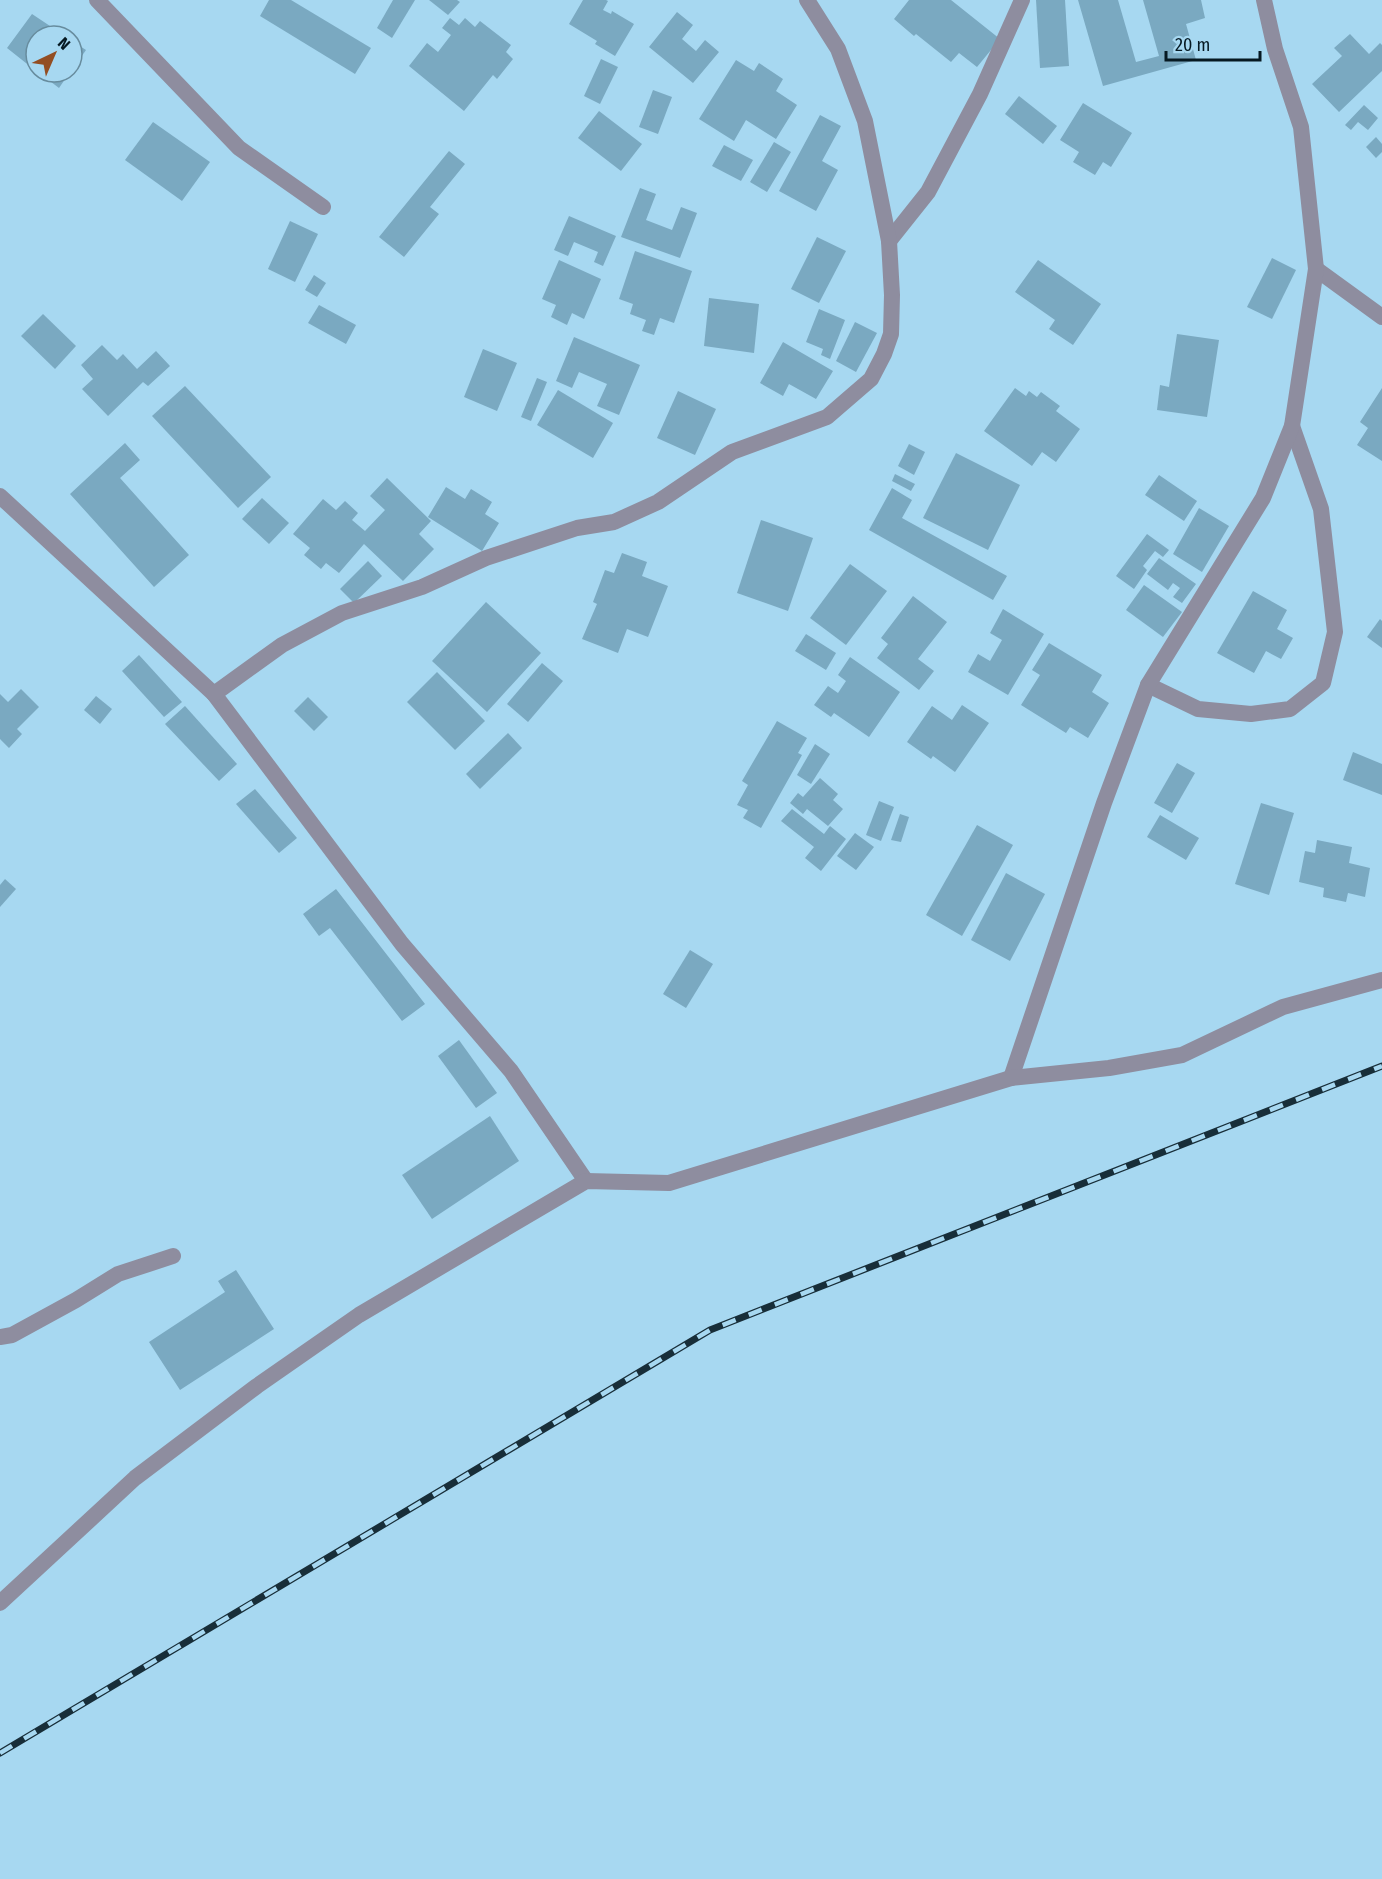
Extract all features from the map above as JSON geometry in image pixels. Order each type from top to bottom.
[{"type":"street","points":[[97,0],[239,148],[323,207]]},
{"type":"street","points":[[214,694],[282,645],[342,613],[422,587],[486,558],[577,528],[614,522],[658,502],[732,452],[827,417],[871,379],[891,334],[892,295],[889,241],[865,121],[838,49],[807,0]]},
{"type":"street","points":[[889,241],[928,192],[981,94],[1022,0]]},
{"type":"street","points":[[1011,1078],[1104,803],[1148,685],[1263,498],[1292,426],[1316,269],[1301,127],[1275,49],[1264,0]]},
{"type":"street","points":[[1316,269],[1382,317]]},
{"type":"street","points":[[1148,685],[1198,710],[1251,714],[1290,709],[1323,683],[1335,632],[1322,509],[1292,426]]},
{"type":"street","points":[[0,495],[214,694],[402,944],[511,1071],[586,1181]]},
{"type":"street","points":[[0,1603],[135,1478],[257,1386],[359,1315],[586,1181],[669,1183],[1011,1078],[1109,1068],[1182,1055],[1284,1007],[1382,980]]},
{"type":"street","points":[[0,1337],[12,1335],[118,1274],[172,1256]]},
{"type":"building","points":[[269,0],[291,0],[371,48],[355,74],[260,16]]},
{"type":"building","points":[[393,0],[415,0],[392,38],[377,28]]},
{"type":"building","points":[[429,0],[457,0],[460,2],[448,15]]},
{"type":"building","points":[[583,0],[606,0],[608,1],[603,10],[611,14],[612,11],[634,24],[615,56],[595,44],[597,41],[569,24]]},
{"type":"building","points":[[909,0],[951,0],[1000,39],[977,67],[959,53],[951,62],[894,19]]},
{"type":"building","points":[[1036,0],[1065,0],[1069,66],[1040,68]]},
{"type":"building","points":[[1078,0],[1118,0],[1136,62],[1159,56],[1143,0],[1201,0],[1205,18],[1186,24],[1196,60],[1103,86]]},
{"type":"building","points":[[677,12],[693,25],[682,39],[696,51],[705,40],[719,52],[693,83],[649,47]]},
{"type":"building","points":[[32,14],[47,24],[25,24]]},
{"type":"building","points":[[450,18],[459,25],[465,18],[475,27],[480,21],[511,45],[506,52],[513,59],[497,79],[493,75],[464,111],[409,66],[427,43],[438,52],[451,35],[442,28]]},
{"type":"building","points":[[24,25],[24,61],[7,48]]},
{"type":"building","points":[[1350,34],[1369,54],[1380,43],[1382,45],[1382,71],[1339,112],[1312,84],[1342,56],[1334,48]]},
{"type":"building","points":[[601,59],[618,67],[600,104],[584,96]]},
{"type":"building","points":[[736,60],[754,71],[759,63],[783,79],[776,91],[797,105],[776,139],[746,120],[734,141],[699,119]]},
{"type":"building","points":[[653,90],[672,97],[658,134],[639,127]]},
{"type":"building","points":[[1019,96],[1057,126],[1043,144],[1005,114]]},
{"type":"building","points":[[1083,103],[1132,133],[1111,167],[1103,162],[1095,175],[1073,162],[1079,152],[1060,140]]},
{"type":"building","points":[[1364,105],[1378,118],[1368,130],[1358,122],[1351,130],[1345,125]]},
{"type":"building","points":[[599,111],[642,144],[621,171],[578,138]]},
{"type":"building","points":[[820,115],[841,126],[822,161],[838,170],[816,211],[779,191]]},
{"type":"building","points":[[153,122],[210,162],[182,201],[125,160]]},
{"type":"building","points":[[1376,137],[1382,144],[1382,152],[1376,158],[1366,147]]},
{"type":"building","points":[[774,142],[791,152],[767,192],[750,182]]},
{"type":"building","points":[[724,145],[753,160],[741,181],[712,166]]},
{"type":"building","points":[[449,151],[465,164],[430,207],[439,214],[404,257],[379,237]]},
{"type":"building","points":[[640,188],[656,194],[646,220],[672,230],[681,207],[697,213],[680,258],[621,237]]},
{"type":"building","points":[[569,216],[616,236],[603,266],[594,262],[598,252],[574,242],[568,256],[554,250]]},
{"type":"building","points":[[290,221],[318,234],[295,282],[268,269]]},
{"type":"building","points":[[817,237],[846,251],[819,303],[791,289]]},
{"type":"building","points":[[635,251],[692,271],[674,323],[660,318],[654,335],[642,331],[646,320],[630,314],[633,304],[619,299]]},
{"type":"building","points":[[1272,258],[1296,270],[1272,319],[1247,307]]},
{"type":"building","points":[[559,260],[601,279],[584,319],[572,313],[567,325],[551,317],[556,305],[542,299]]},
{"type":"building","points":[[1038,260],[1101,304],[1073,345],[1049,329],[1055,320],[1015,292]]},
{"type":"building","points":[[314,275],[326,283],[317,297],[305,290]]},
{"type":"building","points":[[709,298],[759,304],[754,353],[704,346]]},
{"type":"building","points":[[319,305],[356,325],[346,344],[308,323]]},
{"type":"building","points":[[819,309],[845,320],[830,359],[821,355],[823,349],[806,342]]},
{"type":"building","points":[[43,314],[76,346],[55,369],[21,336]]},
{"type":"building","points":[[855,322],[877,333],[856,372],[836,361]]},
{"type":"building","points":[[1177,334],[1219,340],[1207,417],[1157,410],[1160,385],[1169,387]]},
{"type":"building","points":[[574,337],[640,365],[619,415],[597,406],[607,384],[579,372],[572,388],[556,381]]},
{"type":"building","points":[[783,342],[833,371],[816,399],[789,384],[783,396],[760,383]]},
{"type":"building","points":[[102,345],[117,360],[123,354],[137,369],[156,351],[170,366],[148,386],[143,382],[108,416],[82,389],[93,379],[81,365]]},
{"type":"building","points":[[483,349],[517,363],[497,411],[464,397]]},
{"type":"building","points":[[537,378],[547,382],[531,421],[521,417]]},
{"type":"building","points":[[185,386],[271,477],[238,508],[152,416]]},
{"type":"building","points":[[1015,388],[1026,396],[1029,391],[1037,397],[1041,392],[1060,406],[1056,411],[1080,429],[1056,462],[1042,452],[1032,466],[984,431]]},
{"type":"building","points":[[1382,388],[1382,461],[1357,445],[1368,428],[1360,422]]},
{"type":"building","points":[[558,390],[613,423],[593,458],[537,425]]},
{"type":"building","points":[[678,391],[716,409],[695,455],[657,438]]},
{"type":"building","points":[[125,443],[140,460],[120,478],[189,555],[154,587],[70,494]]},
{"type":"building","points":[[909,444],[925,452],[914,475],[898,466]]},
{"type":"building","points":[[956,453],[1020,485],[988,550],[923,518]]},
{"type":"building","points":[[895,474],[915,484],[911,491],[892,481]]},
{"type":"building","points":[[1159,475],[1197,501],[1184,521],[1145,495]]},
{"type":"building","points":[[387,478],[431,521],[419,534],[434,549],[403,581],[364,544],[339,573],[326,563],[321,569],[304,555],[310,548],[293,534],[323,499],[336,510],[345,501],[358,513],[352,520],[365,531],[385,510],[370,496]]},
{"type":"building","points":[[446,487],[465,499],[471,489],[492,502],[485,514],[499,523],[482,551],[428,517]]},
{"type":"building","points":[[892,488],[912,500],[902,518],[1007,576],[993,600],[869,530]]},
{"type":"building","points":[[262,498],[289,523],[269,544],[242,519]]},
{"type":"building","points":[[1199,508],[1229,526],[1202,572],[1173,554]]},
{"type":"building","points":[[761,520],[813,538],[788,611],[737,593]]},
{"type":"building","points":[[1147,534],[1169,550],[1163,557],[1155,551],[1143,566],[1147,570],[1134,589],[1116,576]]},
{"type":"building","points":[[622,553],[647,562],[642,576],[668,586],[648,637],[627,629],[618,653],[582,639],[597,604],[593,602],[605,570],[614,573]]},
{"type":"building","points":[[1159,558],[1196,584],[1182,603],[1173,597],[1180,588],[1173,583],[1168,590],[1147,574]]},
{"type":"building","points":[[368,561],[382,576],[354,603],[340,589]]},
{"type":"building","points":[[850,564],[887,591],[846,645],[810,618]]},
{"type":"building","points":[[1144,585],[1182,612],[1163,637],[1126,610]]},
{"type":"building","points":[[1253,591],[1287,610],[1277,629],[1293,638],[1281,659],[1266,651],[1254,673],[1217,653]]},
{"type":"building","points":[[913,596],[947,622],[918,659],[934,671],[919,690],[877,658],[888,644],[881,638]]},
{"type":"building","points":[[486,602],[541,653],[487,712],[432,661]]},
{"type":"building","points":[[1003,609],[1044,634],[1008,695],[968,672],[978,654],[990,661],[1002,640],[990,633]]},
{"type":"building","points":[[1380,619],[1382,621],[1382,648],[1367,637]]},
{"type":"building","points":[[806,634],[836,653],[826,670],[795,651]]},
{"type":"building","points":[[1049,643],[1102,675],[1092,692],[1109,703],[1088,738],[1070,727],[1066,733],[1021,705],[1040,675],[1032,670]]},
{"type":"building","points":[[139,655],[182,702],[164,717],[122,671]]},
{"type":"building","points":[[850,657],[900,692],[869,737],[834,713],[831,717],[814,705],[828,686],[838,693],[846,681],[838,675]]},
{"type":"building","points":[[542,663],[563,681],[528,722],[507,704]]},
{"type":"building","points":[[437,672],[485,721],[455,750],[407,702]]},
{"type":"building","points":[[21,689],[39,707],[17,729],[22,734],[9,748],[0,739],[0,694],[8,702]]},
{"type":"building","points":[[96,696],[112,709],[100,724],[84,710]]},
{"type":"building","points":[[308,697],[328,717],[314,731],[294,711]]},
{"type":"building","points":[[962,705],[989,723],[955,772],[933,756],[931,759],[907,742],[932,706],[952,720]]},
{"type":"building","points":[[185,706],[237,764],[219,781],[165,724]]},
{"type":"building","points":[[777,721],[807,738],[798,753],[802,755],[761,828],[743,818],[748,810],[737,805],[748,785],[742,781]]},
{"type":"building","points":[[508,733],[522,748],[480,789],[466,774]]},
{"type":"building","points":[[815,744],[830,754],[811,784],[797,775]]},
{"type":"building","points":[[1353,752],[1382,764],[1382,795],[1343,780]]},
{"type":"building","points":[[1177,763],[1195,773],[1172,813],[1154,803]]},
{"type":"building","points":[[820,778],[838,794],[833,800],[843,809],[828,826],[807,809],[803,814],[790,803],[798,793],[803,797]]},
{"type":"building","points":[[255,789],[297,838],[279,853],[236,804]]},
{"type":"building","points":[[879,801],[894,807],[881,841],[866,835]]},
{"type":"building","points":[[1261,803],[1294,813],[1269,895],[1235,884]]},
{"type":"building","points":[[792,809],[824,834],[830,826],[846,839],[821,871],[805,858],[814,847],[781,821]]},
{"type":"building","points":[[900,814],[909,817],[901,842],[891,840]]},
{"type":"building","points":[[1160,815],[1199,838],[1186,860],[1147,837]]},
{"type":"building","points":[[977,825],[1013,845],[962,936],[926,915]]},
{"type":"building","points":[[855,833],[874,847],[856,870],[837,856]]},
{"type":"building","points":[[1317,840],[1352,847],[1349,863],[1370,868],[1365,897],[1348,893],[1346,902],[1323,897],[1324,888],[1299,882],[1305,851],[1315,853]]},
{"type":"building","points":[[1006,873],[1045,894],[1010,961],[971,940]]},
{"type":"building","points":[[5,879],[16,889],[0,907],[0,885]]},
{"type":"building","points":[[336,889],[425,1004],[402,1021],[330,928],[319,936],[303,914]]},
{"type":"building","points":[[690,950],[713,964],[686,1008],[663,994]]},
{"type":"building","points":[[459,1040],[497,1093],[476,1108],[438,1056]]},
{"type":"building","points":[[490,1116],[519,1161],[432,1219],[402,1175]]},
{"type":"building","points":[[236,1270],[274,1329],[180,1390],[149,1342],[225,1292],[218,1281]]},
{"type":"railway","points":[[0,1753],[710,1330],[1382,1066]]}]
